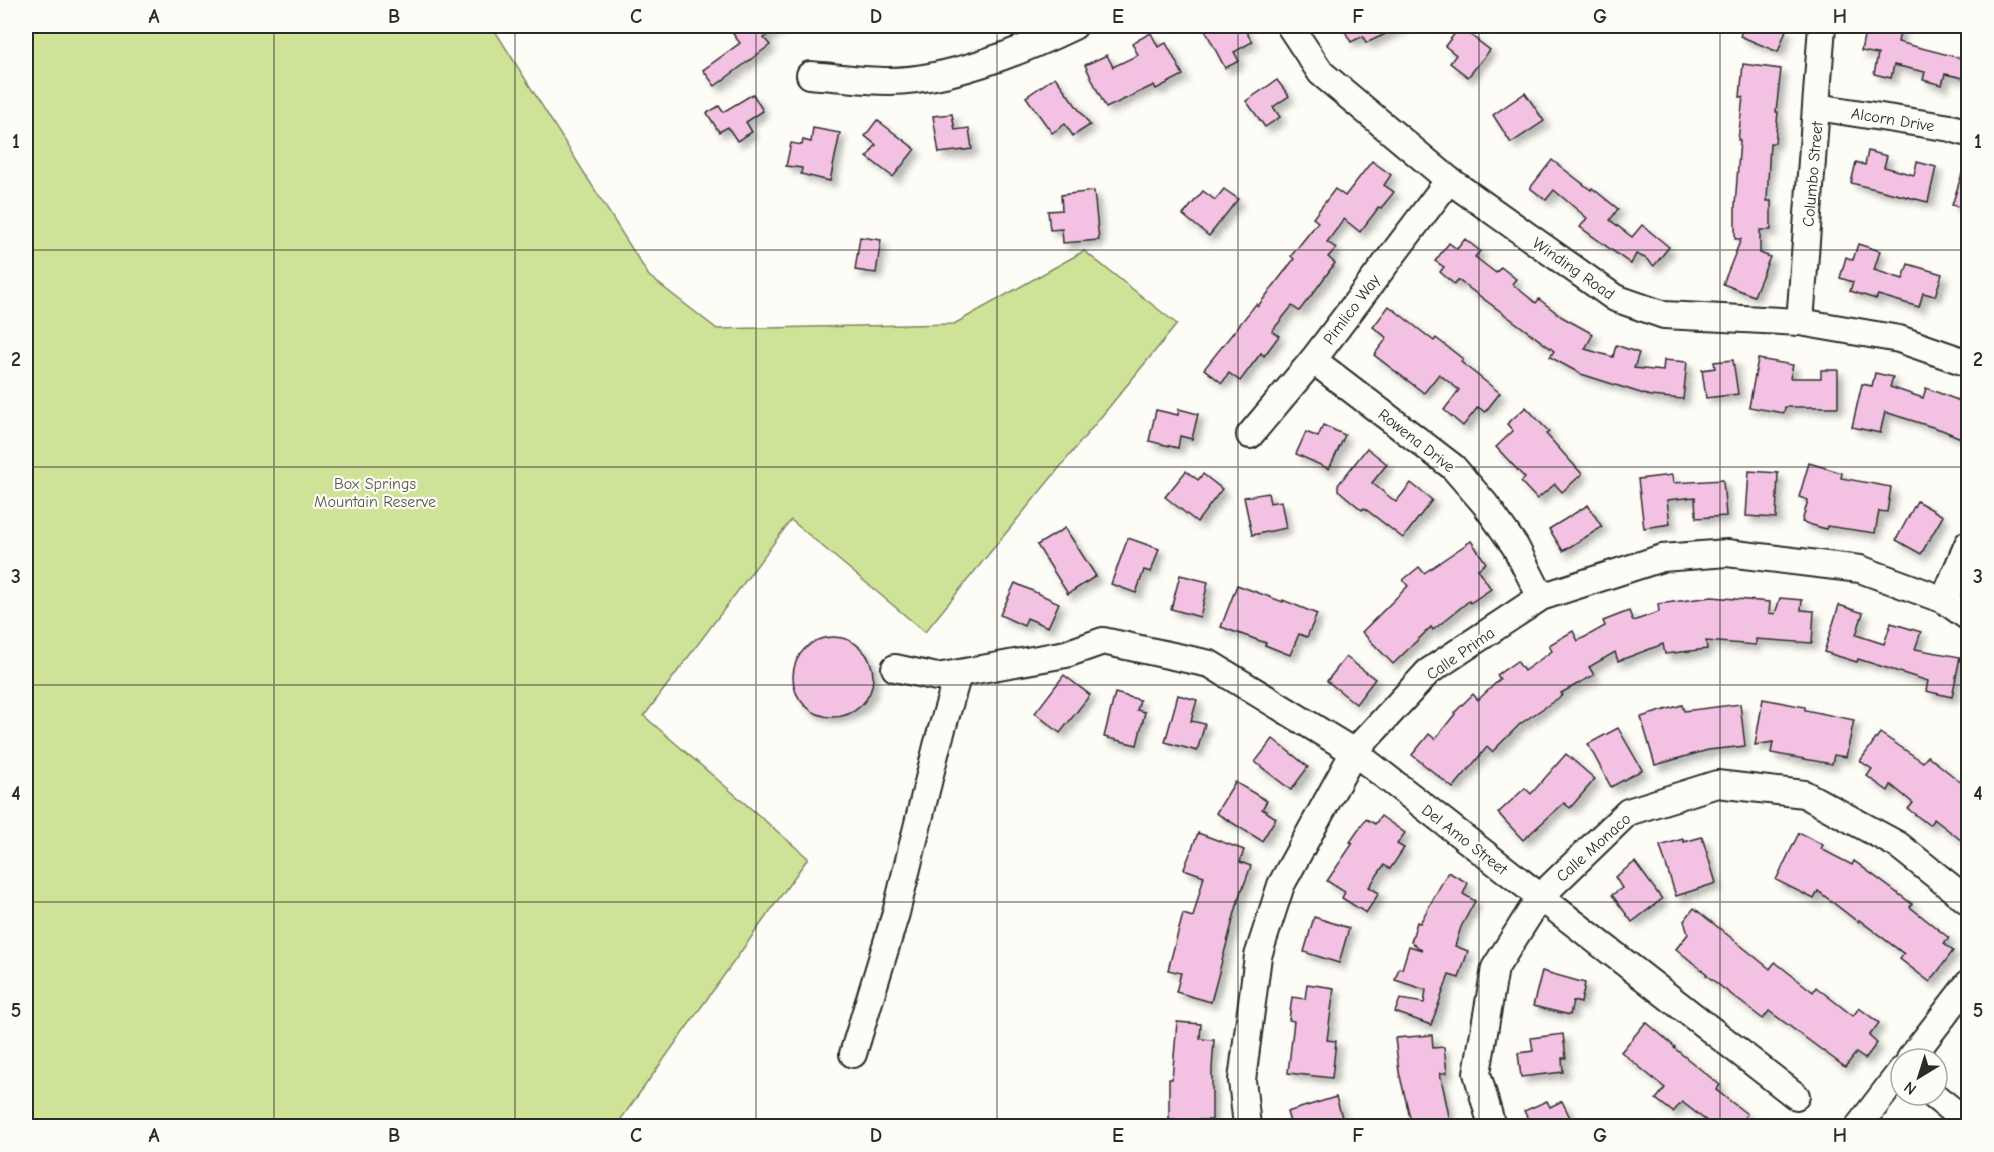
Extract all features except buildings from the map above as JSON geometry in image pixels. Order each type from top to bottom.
[{"type":"street","points":[[810,75],[890,81],[930,77],[982,63],[1035,44],[1074,26]]},
{"type":"street","name":"Winding Road","points":[[1290,26],[1321,73],[1449,180],[1615,298],[1664,315],[1800,322],[1899,339],[1968,363]]},
{"type":"street","name":"Columbo Street","points":[[1800,322],[1822,26]]},
{"type":"street","name":"Alcorn Drive","points":[[1817,107],[1951,128],[1968,133]]},
{"type":"street","name":"Pimlico Way","points":[[1250,435],[1313,360],[1449,180]]},
{"type":"street","name":"Rowena Drive","points":[[1313,360],[1453,467],[1485,504],[1515,546],[1541,597]]},
{"type":"street","points":[[1944,600],[1968,544]]},
{"type":"street","name":"Calle Prima","points":[[1247,1126],[1242,1080],[1258,956],[1281,885],[1354,752],[1428,672],[1541,597],[1662,558],[1727,553],[1860,569],[1944,600],[1968,617]]},
{"type":"street","name":"Del Amo Street","points":[[958,674],[1066,654],[1103,641],[1209,664],[1354,752],[1796,1096]]},
{"type":"street","points":[[853,1054],[896,913],[937,746],[958,674],[938,677],[895,668]]},
{"type":"street","name":"Calle Monaco","points":[[1492,1126],[1477,1073],[1495,968],[1540,897],[1628,812],[1718,784],[1804,794],[1898,845],[1968,901]]},
{"type":"street","points":[[1920,1047],[1968,984]]},
{"type":"street","points":[[1858,1126],[1889,1086]]},
{"type":"street","points":[[1948,1107],[1968,1123]]},
{"type":"green space","name":"Box Springs Mountain Reserve","points":[[26,26],[492,26],[649,276],[717,329],[954,324],[1084,251],[1177,324],[925,632],[791,520],[644,716],[808,858],[616,1126],[26,1126]]}]
